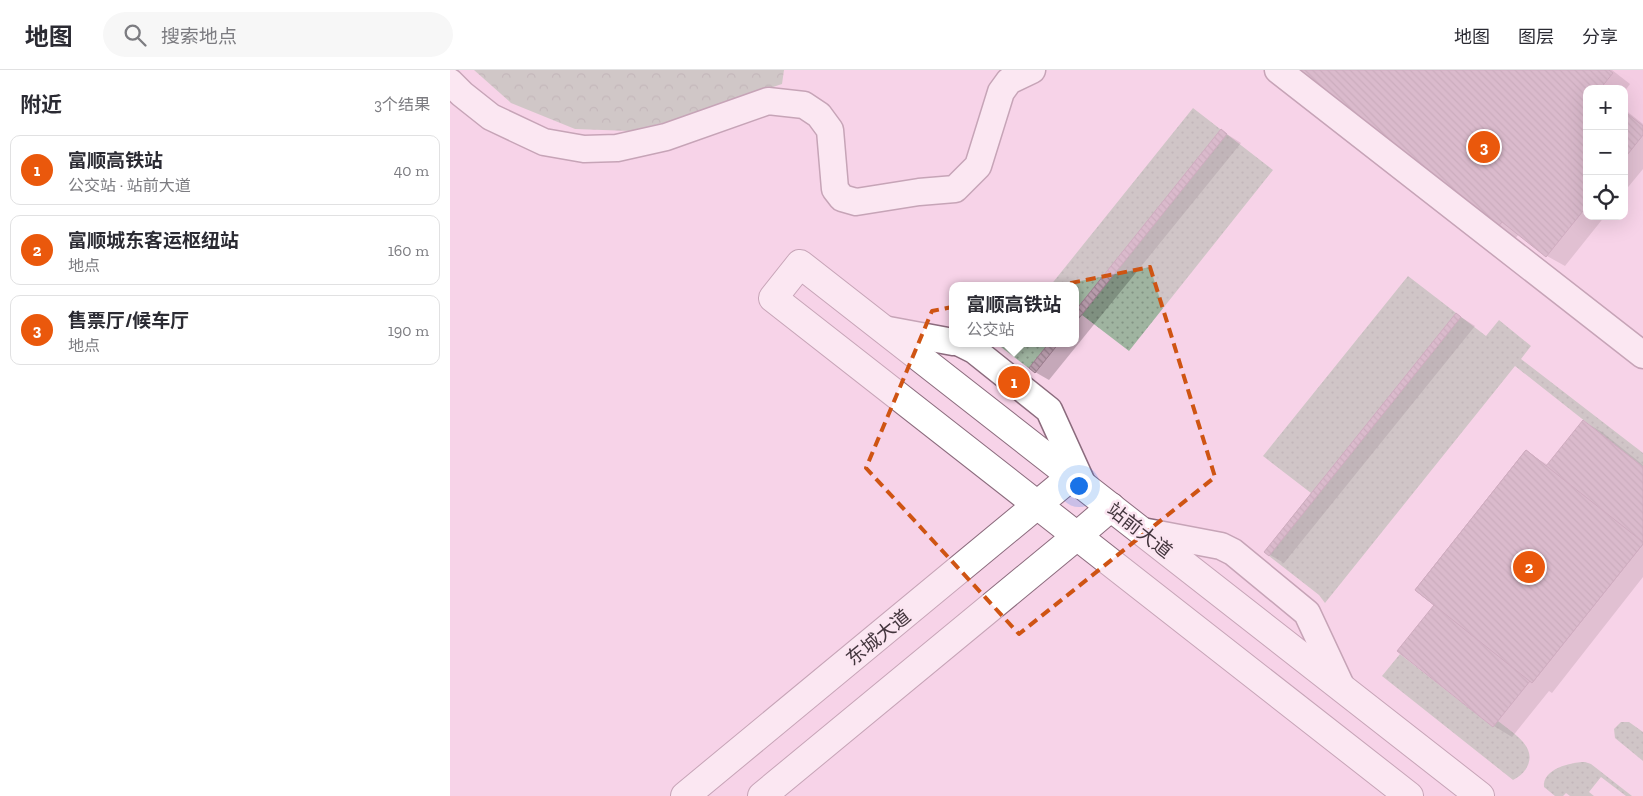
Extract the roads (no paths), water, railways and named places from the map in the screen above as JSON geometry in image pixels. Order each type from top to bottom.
[{"type":"main road","name":"站前大道","points":[[1038,506],[772,298],[800,264],[1480,796]]},
{"type":"main road","name":"东城大道","points":[[684,796],[1038,506],[1077,481]]},
{"type":"main road","points":[[1038,506],[1409,796]]},
{"type":"main road","points":[[762,796],[1111,507]]},
{"type":"lane","points":[[450,82],[491,117],[544,142],[584,149],[617,148],[666,137],[768,101],[804,105],[818,115],[830,130],[835,189],[842,198],[856,202],[919,192],[955,189],[978,166],[1001,92],[1009,81],[1032,70]]},
{"type":"lane","points":[[1278,70],[1643,356]]},
{"type":"lane","points":[[883,329],[949,341]]},
{"type":"lane","points":[[968,347],[1048,410],[1077,481]]},
{"type":"lane","points":[[1142,531],[1222,546],[1233,552],[1307,613],[1342,688]]},
{"type":"place","name":"售票厅/候车厅","points":[[1484,147]]},
{"type":"place","name":"富顺高铁站","points":[[1014,382]]},
{"type":"place","name":"富顺城东客运枢纽站","points":[[1529,567]]}]
